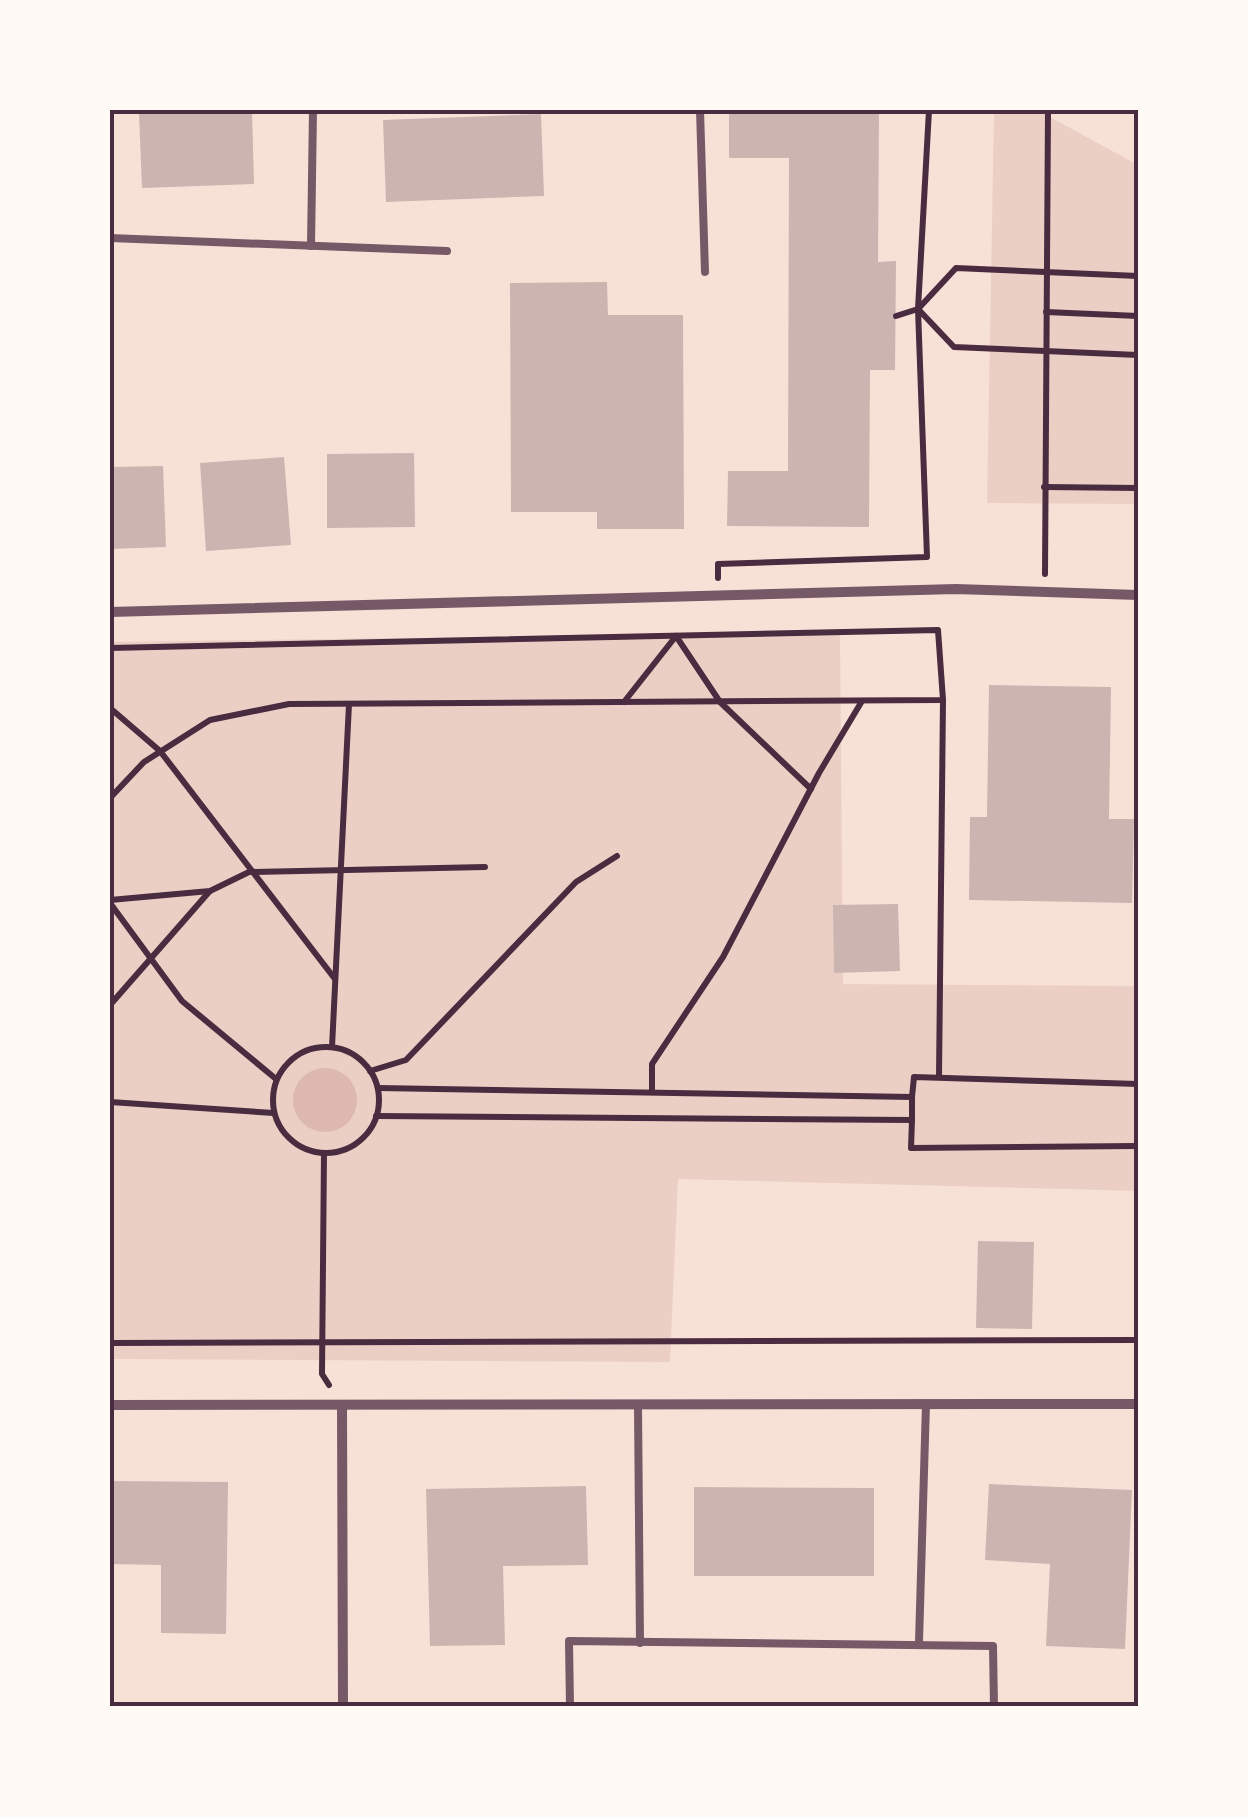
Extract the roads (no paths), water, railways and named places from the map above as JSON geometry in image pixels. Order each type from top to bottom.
[{"type":"street","points":[[110,612],[956,590],[1138,595]]},
{"type":"street","points":[[110,1405],[1138,1404]]},
{"type":"street","points":[[342,1406],[344,1707]]},
{"type":"lane","points":[[312,110],[312,246]]},
{"type":"lane","points":[[700,110],[706,272]]},
{"type":"lane","points":[[110,238],[448,251]]},
{"type":"lane","points":[[918,1642],[926,1404]]},
{"type":"lane","points":[[638,1405],[640,1643]]},
{"type":"lane","points":[[570,1707],[568,1641],[918,1642],[993,1646],[994,1707]]}]
